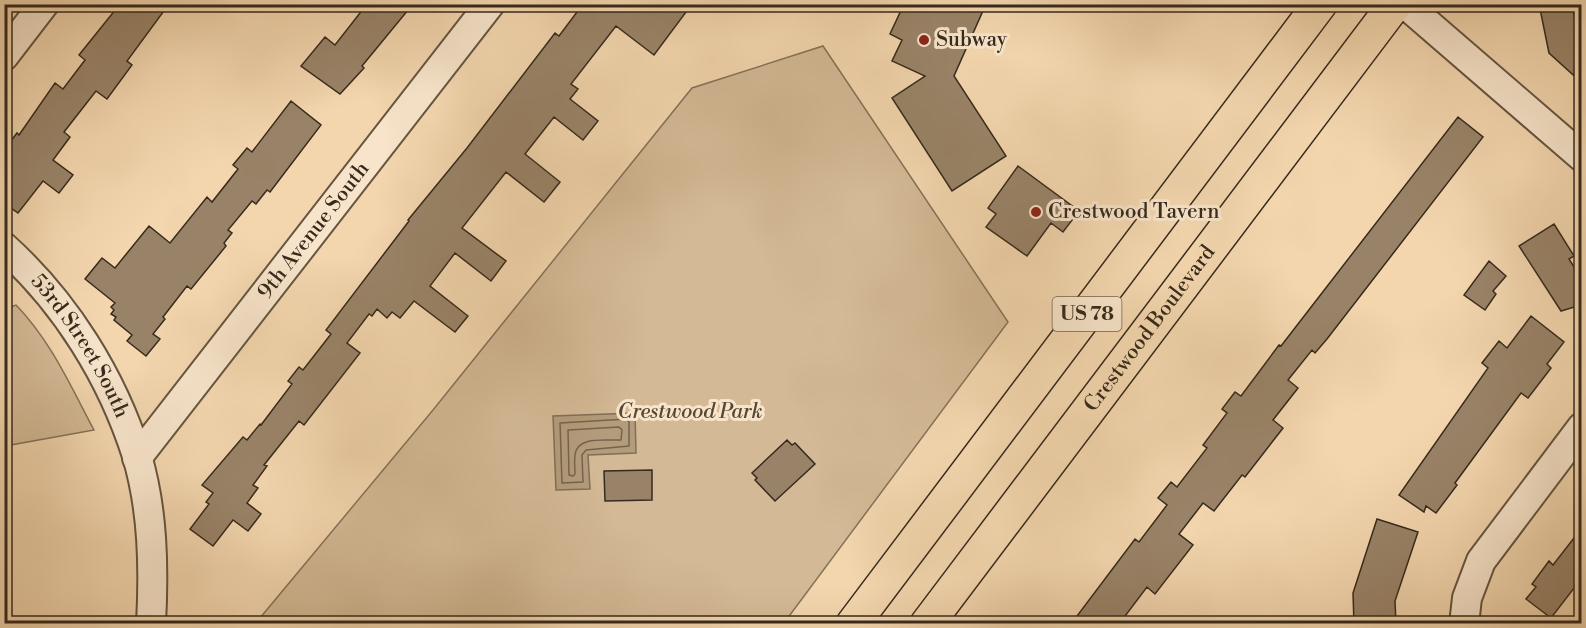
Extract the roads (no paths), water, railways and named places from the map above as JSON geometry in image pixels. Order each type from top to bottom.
[{"type":"main road","name":"US 78","points":[[853,624],[1320,4]]},
{"type":"main road","name":"Crestwood Boulevard","points":[[927,624],[1395,4]]},
{"type":"street","points":[[4,56],[44,4]]},
{"type":"street","name":"9th Avenue South","points":[[137,458],[490,4]]},
{"type":"street","points":[[1405,4],[1581,157]]},
{"type":"street","name":"53rd Street South","points":[[4,247],[50,295],[86,346],[115,400],[137,458],[147,506],[152,546],[151,624]]},
{"type":"street","points":[[1464,624],[1467,598],[1481,561],[1581,427]]},
{"type":"water","points":[[635,413],[636,453],[588,455],[590,489],[556,490],[553,416]]},
{"type":"place","name":"Subway","points":[[924,40]]},
{"type":"place","name":"Crestwood Tavern","points":[[1036,212]]},
{"type":"park label","name":"Crestwood Park","points":[[690,412]]}]
